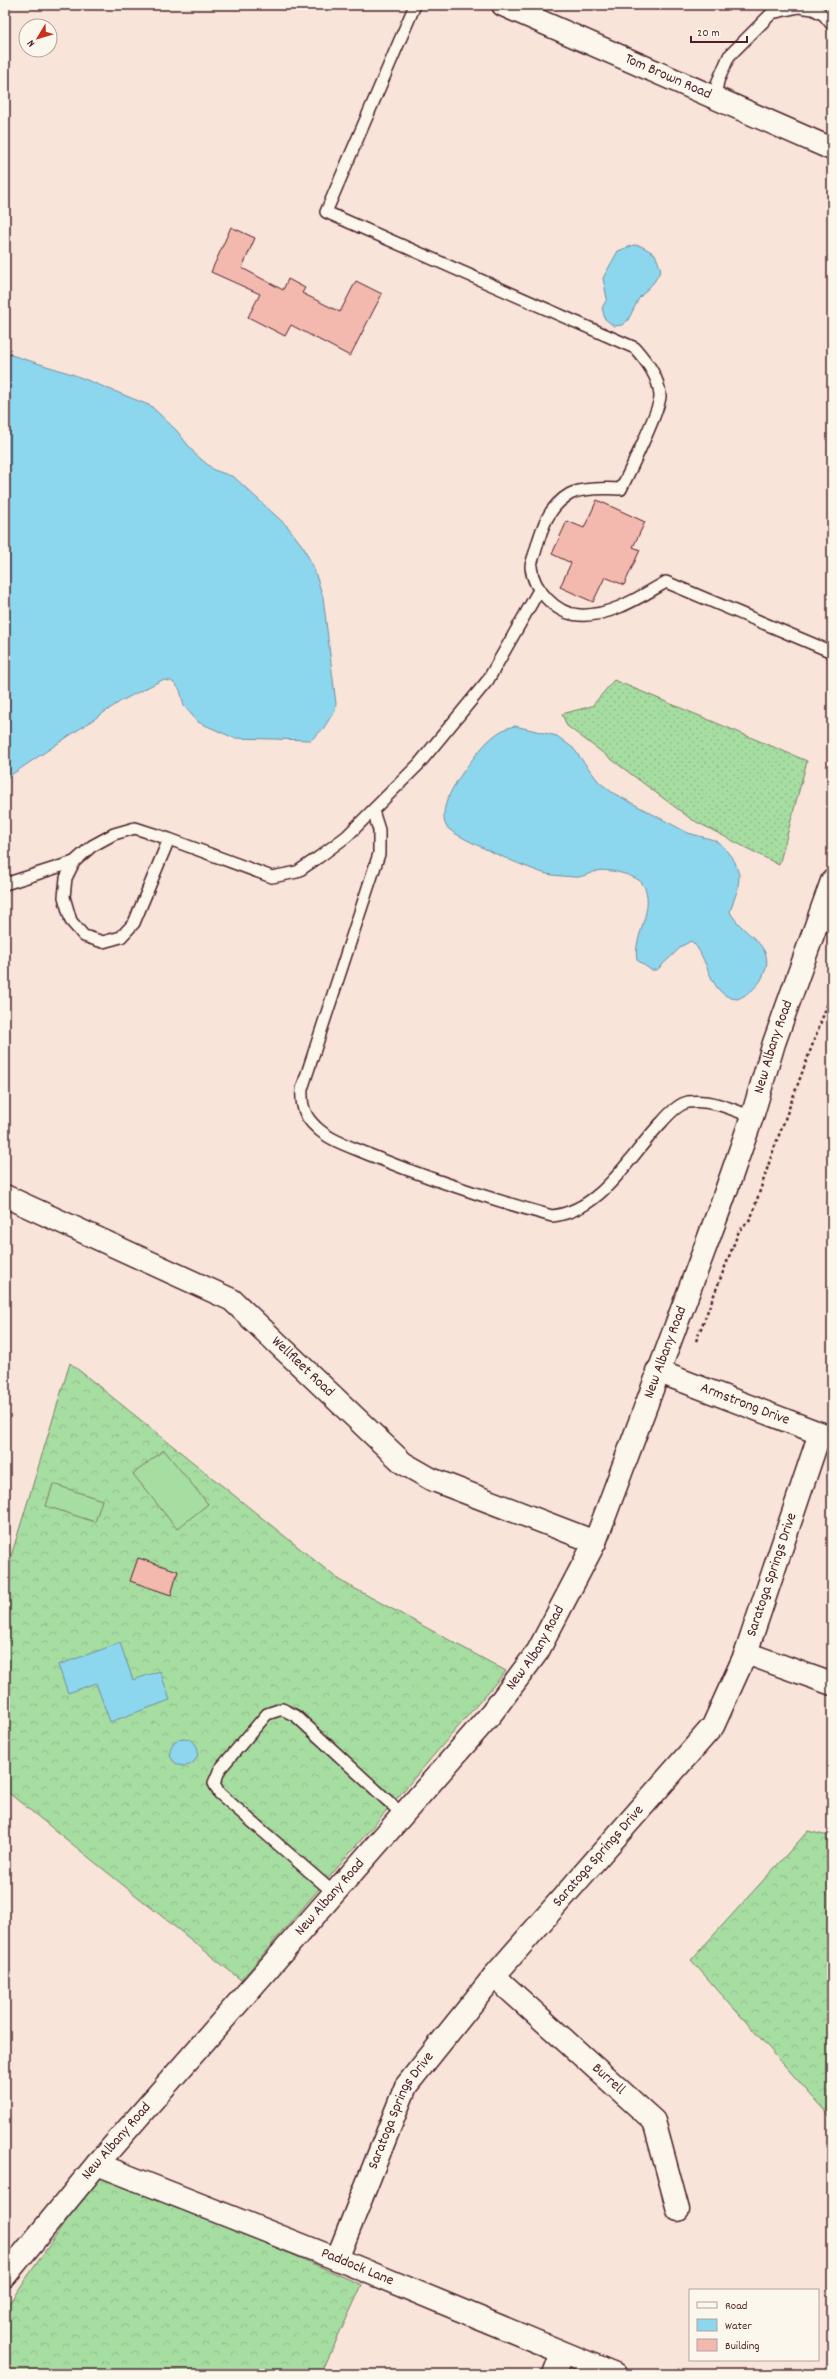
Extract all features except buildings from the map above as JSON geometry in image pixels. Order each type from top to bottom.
[{"type":"street","name":"Tom Brown Road","points":[[503,5],[832,149]]},
{"type":"street","name":"New Albany Road","points":[[5,2276],[97,2164],[490,1714],[538,1651],[595,1542],[752,1117],[774,1043],[832,881]]},
{"type":"street","name":"Wellfleet Road","points":[[5,1196],[232,1300],[403,1463],[431,1479],[595,1542]]},
{"type":"street","name":"Armstrong Drive","points":[[657,1371],[826,1435]]},
{"type":"street","name":"Saratoga Springs Drive","points":[[337,2259],[406,2086],[494,1976],[713,1726],[746,1653],[826,1435]]},
{"type":"street","points":[[746,1653],[832,1684]]},
{"type":"street","name":"Burrell","points":[[494,1976],[654,2121],[678,2210]]},
{"type":"street","name":"Paddock Lane","points":[[97,2164],[337,2259],[616,2374]]},
{"type":"street","points":[[554,2374],[562,2353]]},
{"type":"lane","points":[[415,5],[326,212],[635,348],[647,361],[657,382],[660,398],[632,469],[621,489],[603,488],[571,494],[552,508],[542,528],[531,566],[539,590],[554,605],[578,615],[604,613],[666,582],[832,652]]},
{"type":"lane","points":[[715,97],[718,81],[728,56],[772,13],[799,7],[813,9],[824,15],[832,25]]},
{"type":"lane","points":[[169,839],[134,924],[122,937],[103,942],[84,936],[71,921],[64,897],[66,878],[74,862],[92,846],[114,834],[135,828],[169,839],[272,877],[297,872],[347,836],[418,765],[488,680],[539,590]]},
{"type":"lane","points":[[373,811],[379,830],[379,854],[302,1089],[301,1104],[306,1116],[316,1128],[348,1146],[414,1173],[552,1216],[567,1214],[579,1209],[605,1189],[671,1112],[686,1102],[705,1101],[752,1117]]},
{"type":"lane","points":[[5,884],[74,862]]},
{"type":"lane","points":[[334,1893],[219,1793],[214,1783],[220,1769],[267,1714],[282,1709],[296,1716],[402,1814]]},
{"type":"path","points":[[696,1341],[739,1231],[751,1218],[772,1154],[832,992]]},
{"type":"green space","points":[[614,680],[807,761],[779,865],[691,819],[567,726],[562,714],[592,706]]},
{"type":"green space","points":[[70,1363],[339,1580],[506,1671],[241,1980],[5,1790],[5,1576]]},
{"type":"green space","points":[[164,1450],[208,1504],[177,1529],[133,1474]]},
{"type":"green space","points":[[53,1484],[102,1500],[95,1522],[46,1506]]},
{"type":"green space","points":[[808,1831],[832,1837],[832,2119],[691,1960]]},
{"type":"green space","points":[[101,2171],[362,2285],[321,2374],[5,2374],[5,2309]]},
{"type":"water","points":[[634,245],[641,246],[655,254],[661,270],[654,282],[639,298],[628,320],[622,325],[614,326],[605,319],[602,308],[607,299],[603,278],[618,251]]},
{"type":"water","points":[[5,353],[72,374],[151,406],[177,431],[195,454],[214,470],[234,477],[288,527],[304,548],[315,572],[323,597],[336,704],[335,710],[323,729],[311,740],[234,738],[198,722],[184,706],[180,690],[175,684],[171,681],[162,680],[121,701],[5,779]]},
{"type":"water","points":[[515,726],[557,736],[573,748],[599,782],[613,793],[688,833],[714,840],[722,845],[735,862],[739,875],[738,888],[730,912],[736,921],[764,950],[767,958],[766,968],[761,980],[754,989],[737,999],[727,997],[714,983],[702,956],[697,947],[691,941],[682,946],[657,970],[651,970],[637,960],[636,951],[647,902],[646,892],[642,883],[634,877],[607,870],[601,870],[577,877],[547,874],[476,845],[451,831],[446,826],[444,818],[445,808],[452,789],[464,771],[492,737],[503,730]]},
{"type":"water","points":[[120,1643],[133,1680],[160,1671],[170,1700],[110,1722],[96,1683],[68,1693],[58,1665]]},
{"type":"water","points":[[184,1738],[194,1742],[198,1752],[194,1762],[184,1766],[174,1762],[170,1752],[174,1742]]}]
